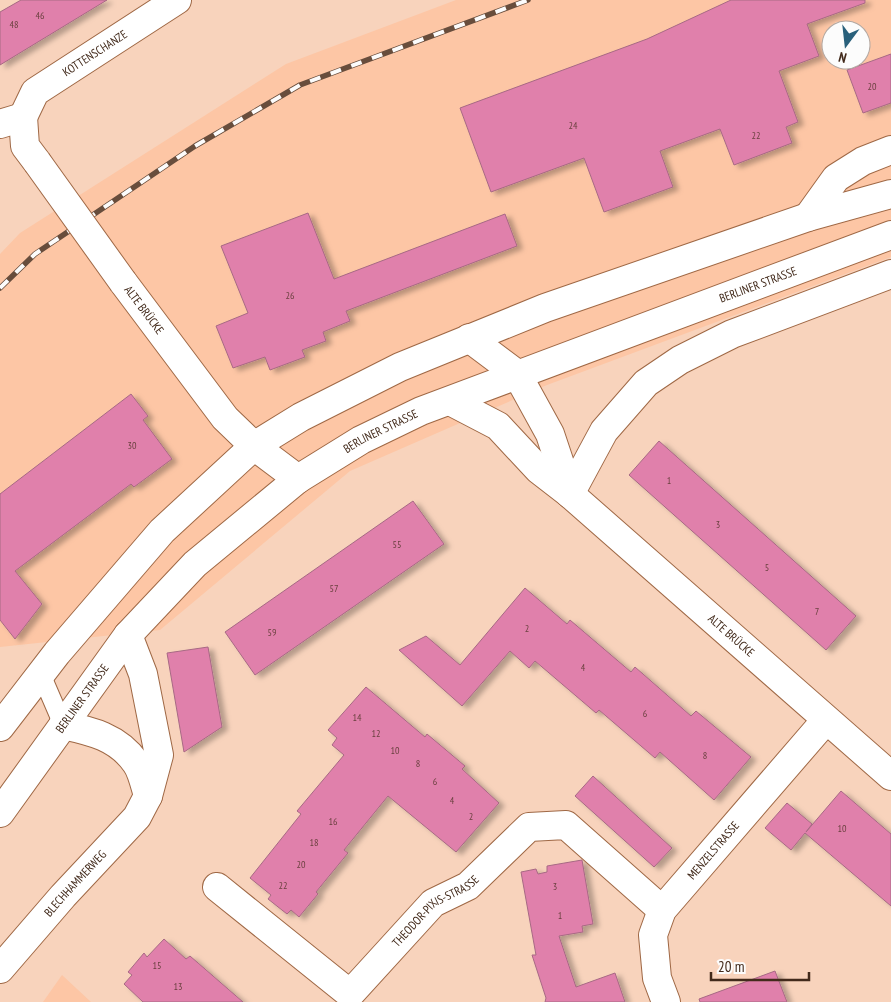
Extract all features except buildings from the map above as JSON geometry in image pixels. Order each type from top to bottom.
[{"type":"street","name":"KOTTENSCHANZE","points":[[12,120],[35,92],[177,0]]},
{"type":"street","name":"ALTE BRÜCKE","points":[[12,120],[25,146],[214,405],[254,446],[298,479]]},
{"type":"street","points":[[808,217],[836,178],[863,161],[891,150]]},
{"type":"street","points":[[0,727],[41,674],[162,531],[254,446],[301,417],[373,379],[545,308],[808,217],[891,194]]},
{"type":"street","name":"BERLINER STRASSE","points":[[0,813],[62,724],[128,635],[195,564],[298,479],[361,440],[421,411],[891,235]]},
{"type":"street","points":[[570,494],[604,431],[646,383],[680,360],[732,334],[891,274]]},
{"type":"street","points":[[469,338],[517,374],[550,434],[570,494]]},
{"type":"street","name":"ALTE BRÜCKE","points":[[450,401],[498,426],[539,470],[570,494],[891,776]]},
{"type":"street","name":"BLECHHAMMERWEG","points":[[0,969],[63,896],[137,817],[148,796],[159,755],[143,674],[128,635]]},
{"type":"street","name":"MENZELSTRASSE","points":[[666,1002],[657,978],[653,935],[662,910],[826,720]]},
{"type":"street","points":[[62,724],[96,732],[116,742],[137,764],[148,796]]},
{"type":"street","name":"THEODOR-PIXIS-STRASSE","points":[[216,887],[350,994],[433,903],[468,886],[529,827],[566,825],[662,910]]},
{"type":"lane","points":[[41,674],[62,724]]},
{"type":"shaded area","points":[[456,0],[891,0],[891,257],[547,385],[350,471],[160,630],[0,647],[0,254],[20,233],[286,64]]},
{"type":"shaded area","points":[[62,975],[91,1002],[43,1002]]},
{"type":"railway","points":[[0,288],[35,254],[195,146],[300,85],[528,0]]}]
